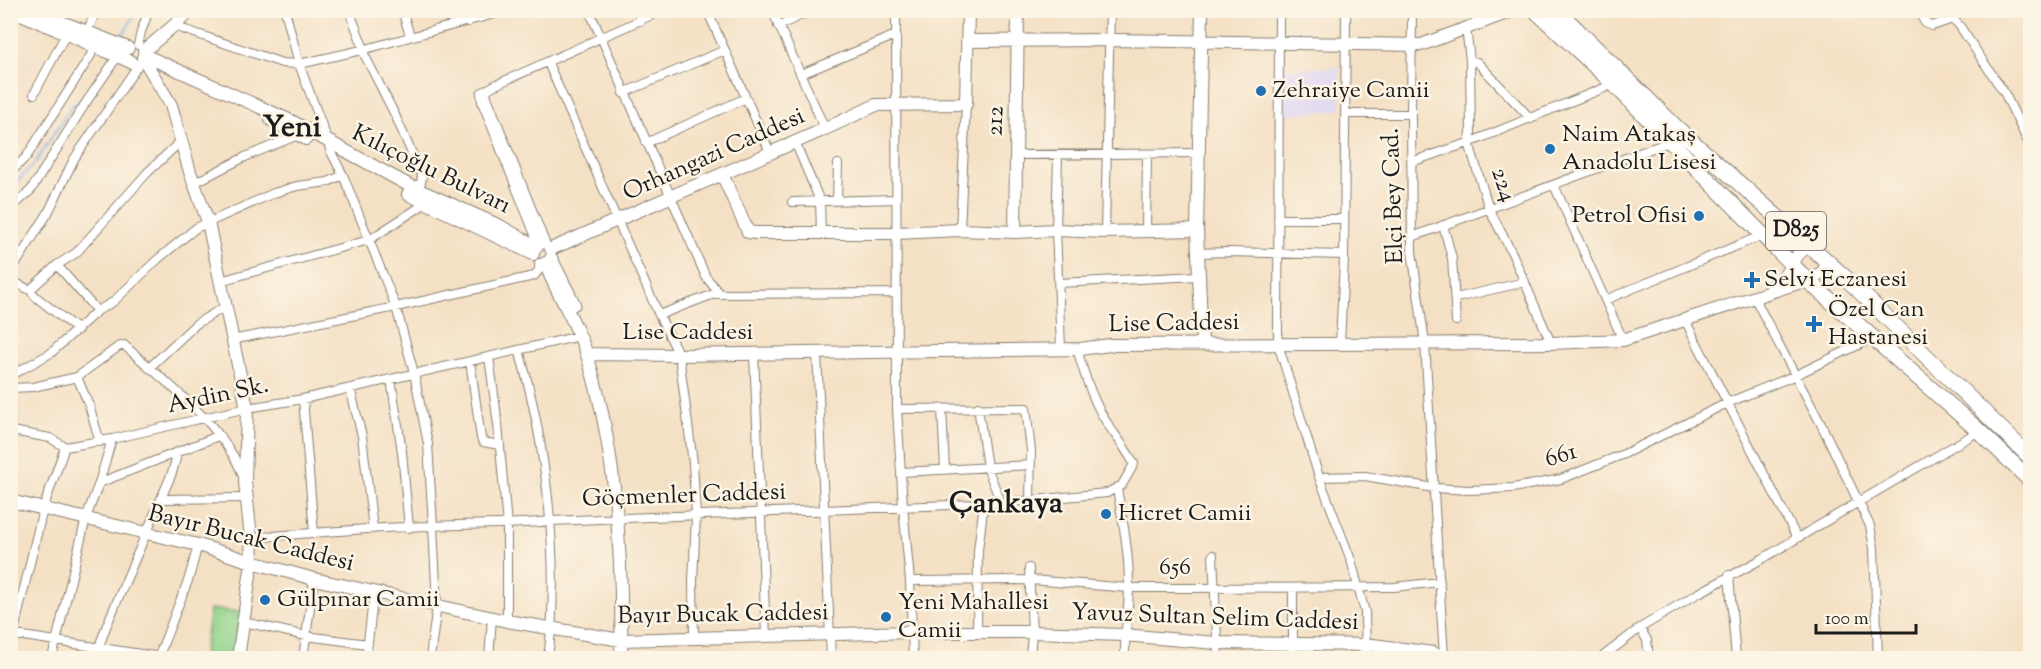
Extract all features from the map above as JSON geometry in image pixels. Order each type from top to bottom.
[{"type":"highway","name":"D825","points":[[1535,10],[1614,84],[1807,280],[1979,431],[2031,480]]},
{"type":"highway","name":"D825","points":[[1557,10],[1677,128],[1811,245],[2031,457]]},
{"type":"street","points":[[12,10],[117,57],[138,52],[192,10]]},
{"type":"street","points":[[32,10],[138,52],[171,105],[208,222],[247,408],[245,482],[252,562],[238,658]]},
{"type":"street","points":[[86,33],[97,10]]},
{"type":"street","points":[[138,52],[141,32],[149,10]]},
{"type":"street","points":[[10,273],[48,213],[74,159],[138,52],[181,10]]},
{"type":"street","points":[[285,10],[299,64],[330,147],[396,307],[414,373],[428,444],[433,526],[437,605],[431,658]]},
{"type":"street","points":[[349,10],[363,50],[422,176],[421,183],[412,187]]},
{"type":"street","points":[[402,10],[410,36]]},
{"type":"street","points":[[465,10],[468,22]]},
{"type":"street","points":[[174,26],[282,63],[299,64],[363,50],[509,10]]},
{"type":"street","points":[[589,10],[623,93],[706,278],[720,294]]},
{"type":"street","points":[[636,10],[641,21]]},
{"type":"street","points":[[591,354],[580,336],[543,253],[486,93],[488,89],[663,10]]},
{"type":"street","points":[[707,10],[770,152]]},
{"type":"street","points":[[772,10],[825,129]]},
{"type":"street","points":[[778,26],[813,10]]},
{"type":"street","points":[[896,10],[897,409],[910,581],[913,658]]},
{"type":"street","points":[[960,230],[968,10]]},
{"type":"street","name":"212","points":[[1015,232],[1018,10]]},
{"type":"street","points":[[1105,232],[1110,10]]},
{"type":"street","points":[[1202,10],[1197,230],[1202,345]]},
{"type":"street","points":[[1279,10],[1278,344],[1318,477],[1351,560],[1365,612],[1366,658]]},
{"type":"street","points":[[1340,344],[1344,255],[1346,10]]},
{"type":"street","name":"Elçi Bey Cad.","points":[[1412,10],[1412,237],[1425,343],[1443,658]]},
{"type":"street","points":[[967,41],[1109,40],[1421,45],[1515,10]]},
{"type":"street","points":[[1917,10],[1925,23],[1932,26],[1953,20],[1959,25],[2005,94],[2031,146]]},
{"type":"street","name":"224","points":[[1466,28],[1470,60],[1471,133],[1468,143],[1489,209],[1512,253],[1551,343]]},
{"type":"street","points":[[10,173],[27,156],[91,55],[93,47],[86,33]]},
{"type":"street","points":[[34,94],[66,34]]},
{"type":"street","points":[[801,74],[896,35]]},
{"type":"street","points":[[623,93],[725,50]]},
{"type":"street","name":"Kılıçoğlu Bulvarı","points":[[138,52],[298,135],[330,147],[500,226],[543,253]]},
{"type":"street","name":"Kılıçoğlu Bulvarı","points":[[138,52],[291,121],[330,147],[426,203],[543,253]]},
{"type":"street","points":[[10,209],[31,190],[117,57]]},
{"type":"street","points":[[1470,60],[1477,62],[1531,119]]},
{"type":"street","points":[[548,63],[617,222],[679,355],[693,463],[696,516],[693,580],[694,637]]},
{"type":"street","points":[[1411,162],[1531,119],[1614,84]]},
{"type":"street","points":[[646,143],[746,98]]},
{"type":"street","name":"Orhangazi Caddesi","points":[[543,253],[876,105],[966,104]]},
{"type":"street","points":[[1345,114],[1411,114]]},
{"type":"street","points":[[194,183],[245,157],[298,135]]},
{"type":"street","points":[[30,290],[57,265],[76,253],[147,173],[181,141]]},
{"type":"street","points":[[795,142],[820,201],[821,233]]},
{"type":"street","points":[[1412,237],[1669,142]]},
{"type":"street","points":[[1016,155],[1198,153]]},
{"type":"street","points":[[1146,231],[1147,155]]},
{"type":"street","points":[[1058,156],[1056,230],[1061,348]]},
{"type":"street","points":[[837,200],[838,164]]},
{"type":"street","points":[[723,174],[748,232],[1197,230]]},
{"type":"street","points":[[10,376],[51,353],[97,311],[113,302],[158,259],[196,228],[274,193],[297,186],[328,183],[343,175]]},
{"type":"street","points":[[1554,185],[1623,340]]},
{"type":"street","points":[[792,202],[896,199]]},
{"type":"street","points":[[220,281],[369,240],[426,203]]},
{"type":"street","points":[[1278,219],[1344,219]]},
{"type":"street","points":[[1443,225],[1452,258],[1456,321]]},
{"type":"street","points":[[1605,300],[1763,235]]},
{"type":"street","points":[[1792,264],[1798,253],[1811,245]]},
{"type":"street","points":[[232,340],[534,276],[539,270],[543,253]]},
{"type":"street","points":[[543,253],[591,354],[603,412],[617,519],[621,658]]},
{"type":"street","points":[[1198,253],[1344,255]]},
{"type":"street","points":[[1807,280],[1822,272],[1828,261]]},
{"type":"street","name":"Lise Caddesi","points":[[1754,297],[1782,280],[1792,264]]},
{"type":"street","points":[[57,265],[97,311]]},
{"type":"street","points":[[1059,283],[1198,276]]},
{"type":"street","points":[[10,280],[30,290],[78,330]]},
{"type":"street","name":"Lise Caddesi","points":[[591,354],[754,354],[1077,348],[1110,345],[1551,343],[1623,340],[1807,280]]},
{"type":"street","points":[[1456,298],[1525,282]]},
{"type":"street","points":[[659,315],[720,294],[896,293]]},
{"type":"street","points":[[1754,297],[1774,338],[1796,375],[1870,526],[1874,548],[1878,658]]},
{"type":"street","points":[[149,368],[196,324],[226,306]]},
{"type":"street","points":[[1685,320],[1797,538]]},
{"type":"street","name":"Aydin Sk.","points":[[65,447],[112,440],[247,408],[303,399],[580,336]]},
{"type":"street","name":"661","points":[[1318,477],[1365,476],[1434,488],[1513,488],[1561,479],[1624,454],[1727,403],[1796,375],[1873,338]]},
{"type":"street","points":[[10,647],[43,509],[65,447],[50,438],[11,435],[11,386],[33,387],[77,377],[124,345],[204,418],[239,465],[245,482]]},
{"type":"street","points":[[1077,348],[1086,379],[1108,424],[1127,448],[1134,465],[1117,489],[1129,560],[1129,588],[1124,636],[1125,658]]},
{"type":"street","points":[[519,350],[532,395],[550,521],[552,630],[548,658]]},
{"type":"street","points":[[817,353],[831,658]]},
{"type":"street","points":[[754,354],[766,636]]},
{"type":"street","points":[[489,357],[507,525],[507,621]]},
{"type":"street","points":[[470,361],[481,438],[483,442],[500,445]]},
{"type":"street","points":[[77,377],[89,405],[100,442]]},
{"type":"street","points":[[391,379],[410,528]]},
{"type":"street","points":[[350,388],[362,436],[373,530]]},
{"type":"street","points":[[303,399],[314,532]]},
{"type":"street","points":[[978,407],[987,467],[1001,503]]},
{"type":"street","points":[[942,408],[945,470]]},
{"type":"street","points":[[897,409],[1026,408],[1031,451],[1030,499]]},
{"type":"street","points":[[1601,658],[1640,628],[1979,431]]},
{"type":"street","points":[[99,483],[218,436]]},
{"type":"street","points":[[52,658],[86,518],[112,440]]},
{"type":"street","points":[[95,658],[172,472],[176,459],[175,453]]},
{"type":"street","points":[[902,472],[1030,465]]},
{"type":"street","name":"Göçmenler Caddesi","points":[[251,538],[314,532],[433,526],[507,525],[550,521],[1001,503],[1107,493],[1117,489]]},
{"type":"street","points":[[161,499],[247,498]]},
{"type":"street","name":"Bayır Bucak Caddesi","points":[[10,501],[198,545],[314,579],[552,630],[621,640],[912,632]]},
{"type":"street","points":[[977,632],[977,581],[984,503]]},
{"type":"street","points":[[12,634],[161,658],[198,545]]},
{"type":"street","points":[[1213,555],[1218,658]]},
{"type":"street","points":[[1029,568],[1032,632],[1030,658]]},
{"type":"street","points":[[1729,575],[1736,658]]},
{"type":"street","points":[[303,658],[314,579]]},
{"type":"street","name":"656","points":[[910,581],[1030,580],[1129,588],[1394,587],[1440,582]]},
{"type":"street","points":[[1293,588],[1293,658]]},
{"type":"street","points":[[366,658],[374,591]]},
{"type":"street","points":[[489,658],[492,618]]},
{"type":"street","points":[[244,622],[306,636],[368,644]]},
{"type":"street","points":[[1640,628],[1647,640],[1649,658]]},
{"type":"street","name":"Yavuz Sultan Selim Caddesi","points":[[912,632],[1032,632],[1216,643],[1366,645],[1433,653],[1443,658]]},
{"type":"shaded area","points":[[1339,67],[1341,110],[1282,114],[1281,69]]},
{"type":"green space","points":[[210,609],[241,612],[234,658],[203,658]]},
{"type":"waterway","points":[[122,37],[137,10]]},
{"type":"waterway","points":[[10,189],[35,163],[72,106],[83,99],[89,91]]},
{"type":"place","name":"Zehraiye Camii","points":[[1261,91]]},
{"type":"place","name":"Naim Atakaş Anadolu Lisesi","points":[[1550,149]]},
{"type":"place","name":"Petrol Ofisi","points":[[1699,216]]},
{"type":"place","name":"Selvi Eczanesi","points":[[1752,280]]},
{"type":"place","name":"Özel Can Hastanesi","points":[[1814,324]]},
{"type":"place","name":"Hicret Camii","points":[[1106,514]]},
{"type":"place","name":"Gülpınar Camii","points":[[265,600]]},
{"type":"place","name":"Yeni Mahallesi Camii","points":[[886,617]]},
{"type":"district","name":"Yeni","points":[[292,128]]},
{"type":"district","name":"Çankaya","points":[[1006,504]]}]
